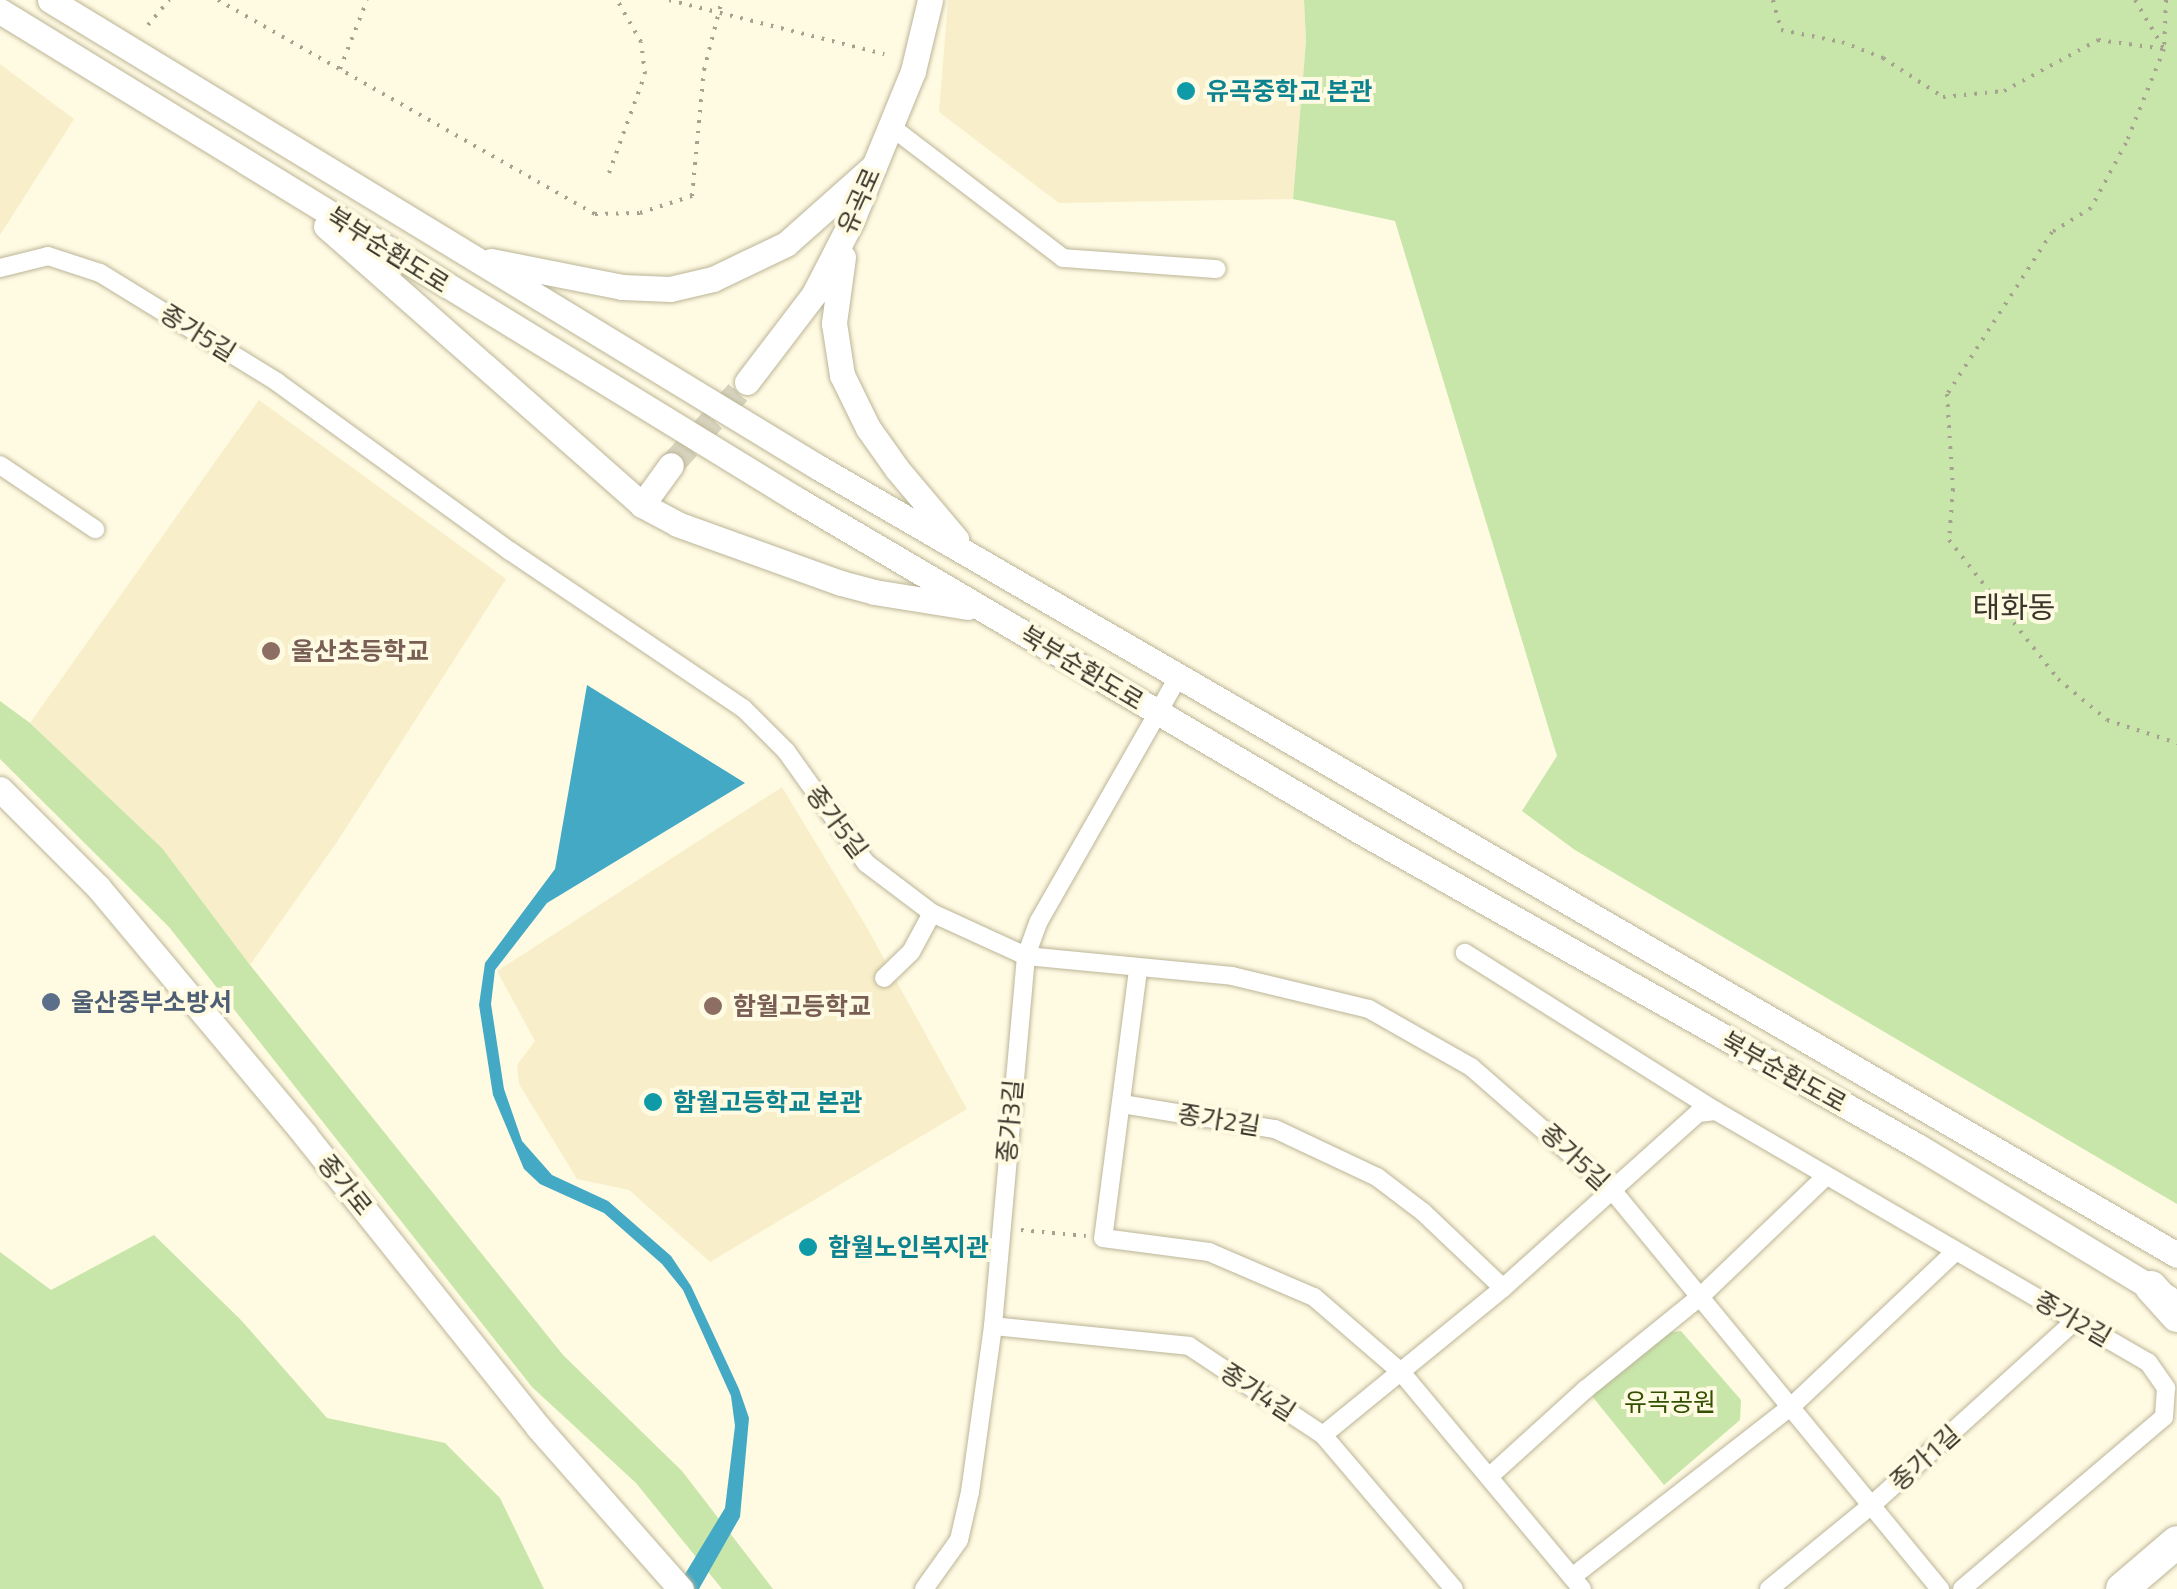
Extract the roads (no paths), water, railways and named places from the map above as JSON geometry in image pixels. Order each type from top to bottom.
[{"type":"highway","points":[[2164,1296],[2177,1316]]},
{"type":"highway","points":[[2122,1589],[2177,1542]]},
{"type":"main road","name":"북부순환도로","points":[[50,0],[457,250],[977,560],[2177,1255]]},
{"type":"main road","name":"유곡로","points":[[747,382],[814,294],[852,220],[913,72],[930,0]]},
{"type":"main road","name":"북부순환도로","points":[[0,10],[982,609],[1919,1147],[2164,1296]]},
{"type":"main road","points":[[457,250],[562,277],[670,288],[713,280],[786,244],[832,208],[874,166]]},
{"type":"main road","points":[[266,175],[642,505],[677,524],[841,583],[982,609]]},
{"type":"main road","points":[[852,220],[835,292],[836,347],[842,376],[868,428],[897,469],[977,560]]},
{"type":"main road","points":[[642,505],[671,465]]},
{"type":"main road","name":"종가로","points":[[0,789],[98,887],[305,1134],[538,1427],[681,1589]]},
{"type":"street","points":[[893,128],[1063,258],[1217,269]]},
{"type":"street","name":"종가5길","points":[[0,268],[48,256],[100,273],[278,382],[510,551],[743,708],[786,751],[866,862],[932,914],[1026,956],[1138,970],[1232,976],[1369,1009],[1471,1067],[1612,1190],[1940,1589]]},
{"type":"street","points":[[0,465],[95,529]]},
{"type":"street","name":"종가3길","points":[[924,1589],[958,1540],[970,1492],[993,1326],[1026,956],[1039,922],[1178,677]]},
{"type":"street","points":[[884,978],[912,952],[932,914]]},
{"type":"street","name":"종가2길","points":[[1465,954],[1825,1177],[2148,1362],[2166,1388],[2164,1417],[1962,1589]]},
{"type":"street","points":[[1138,970],[1103,1238],[1209,1252],[1314,1297],[1401,1372],[1492,1476],[1577,1583],[1793,1406],[1956,1251]]},
{"type":"street","name":"종가2길","points":[[1122,1104],[1275,1129],[1360,1169],[1423,1212],[1503,1288]]},
{"type":"street","points":[[1323,1435],[1503,1288],[1698,1113],[1716,1111]]},
{"type":"street","points":[[1492,1476],[1586,1389],[1702,1296],[1825,1177]]},
{"type":"street","name":"종가1길","points":[[1769,1589],[1873,1504],[2076,1320]]},
{"type":"street","name":"종가4길","points":[[993,1326],[1189,1346],[1323,1435],[1454,1589]]},
{"type":"water","points":[[587,685],[745,783],[547,903],[495,970],[491,1004],[504,1089],[522,1141],[552,1175],[608,1201],[671,1256],[691,1286],[739,1389],[749,1418],[740,1517],[699,1589],[676,1589],[725,1508],[735,1426],[731,1396],[683,1290],[662,1264],[604,1213],[540,1184],[524,1169],[493,1095],[479,1005],[485,963],[555,869]]},
{"type":"tunnel","points":[[671,465],[747,382]]},
{"type":"place","name":"유곡중학교 본관","points":[[1186,91]]},
{"type":"place","name":"울산초등학교","points":[[271,651]]},
{"type":"place","name":"울산중부소방서","points":[[51,1002]]},
{"type":"place","name":"함월고등학교","points":[[713,1006]]},
{"type":"place","name":"함월고등학교 본관","points":[[653,1102]]},
{"type":"place","name":"함월노인복지관","points":[[808,1247]]},
{"type":"district","name":"태화동","points":[[2014,607]]},
{"type":"park label","name":"유곡공원","points":[[1670,1402]]}]
